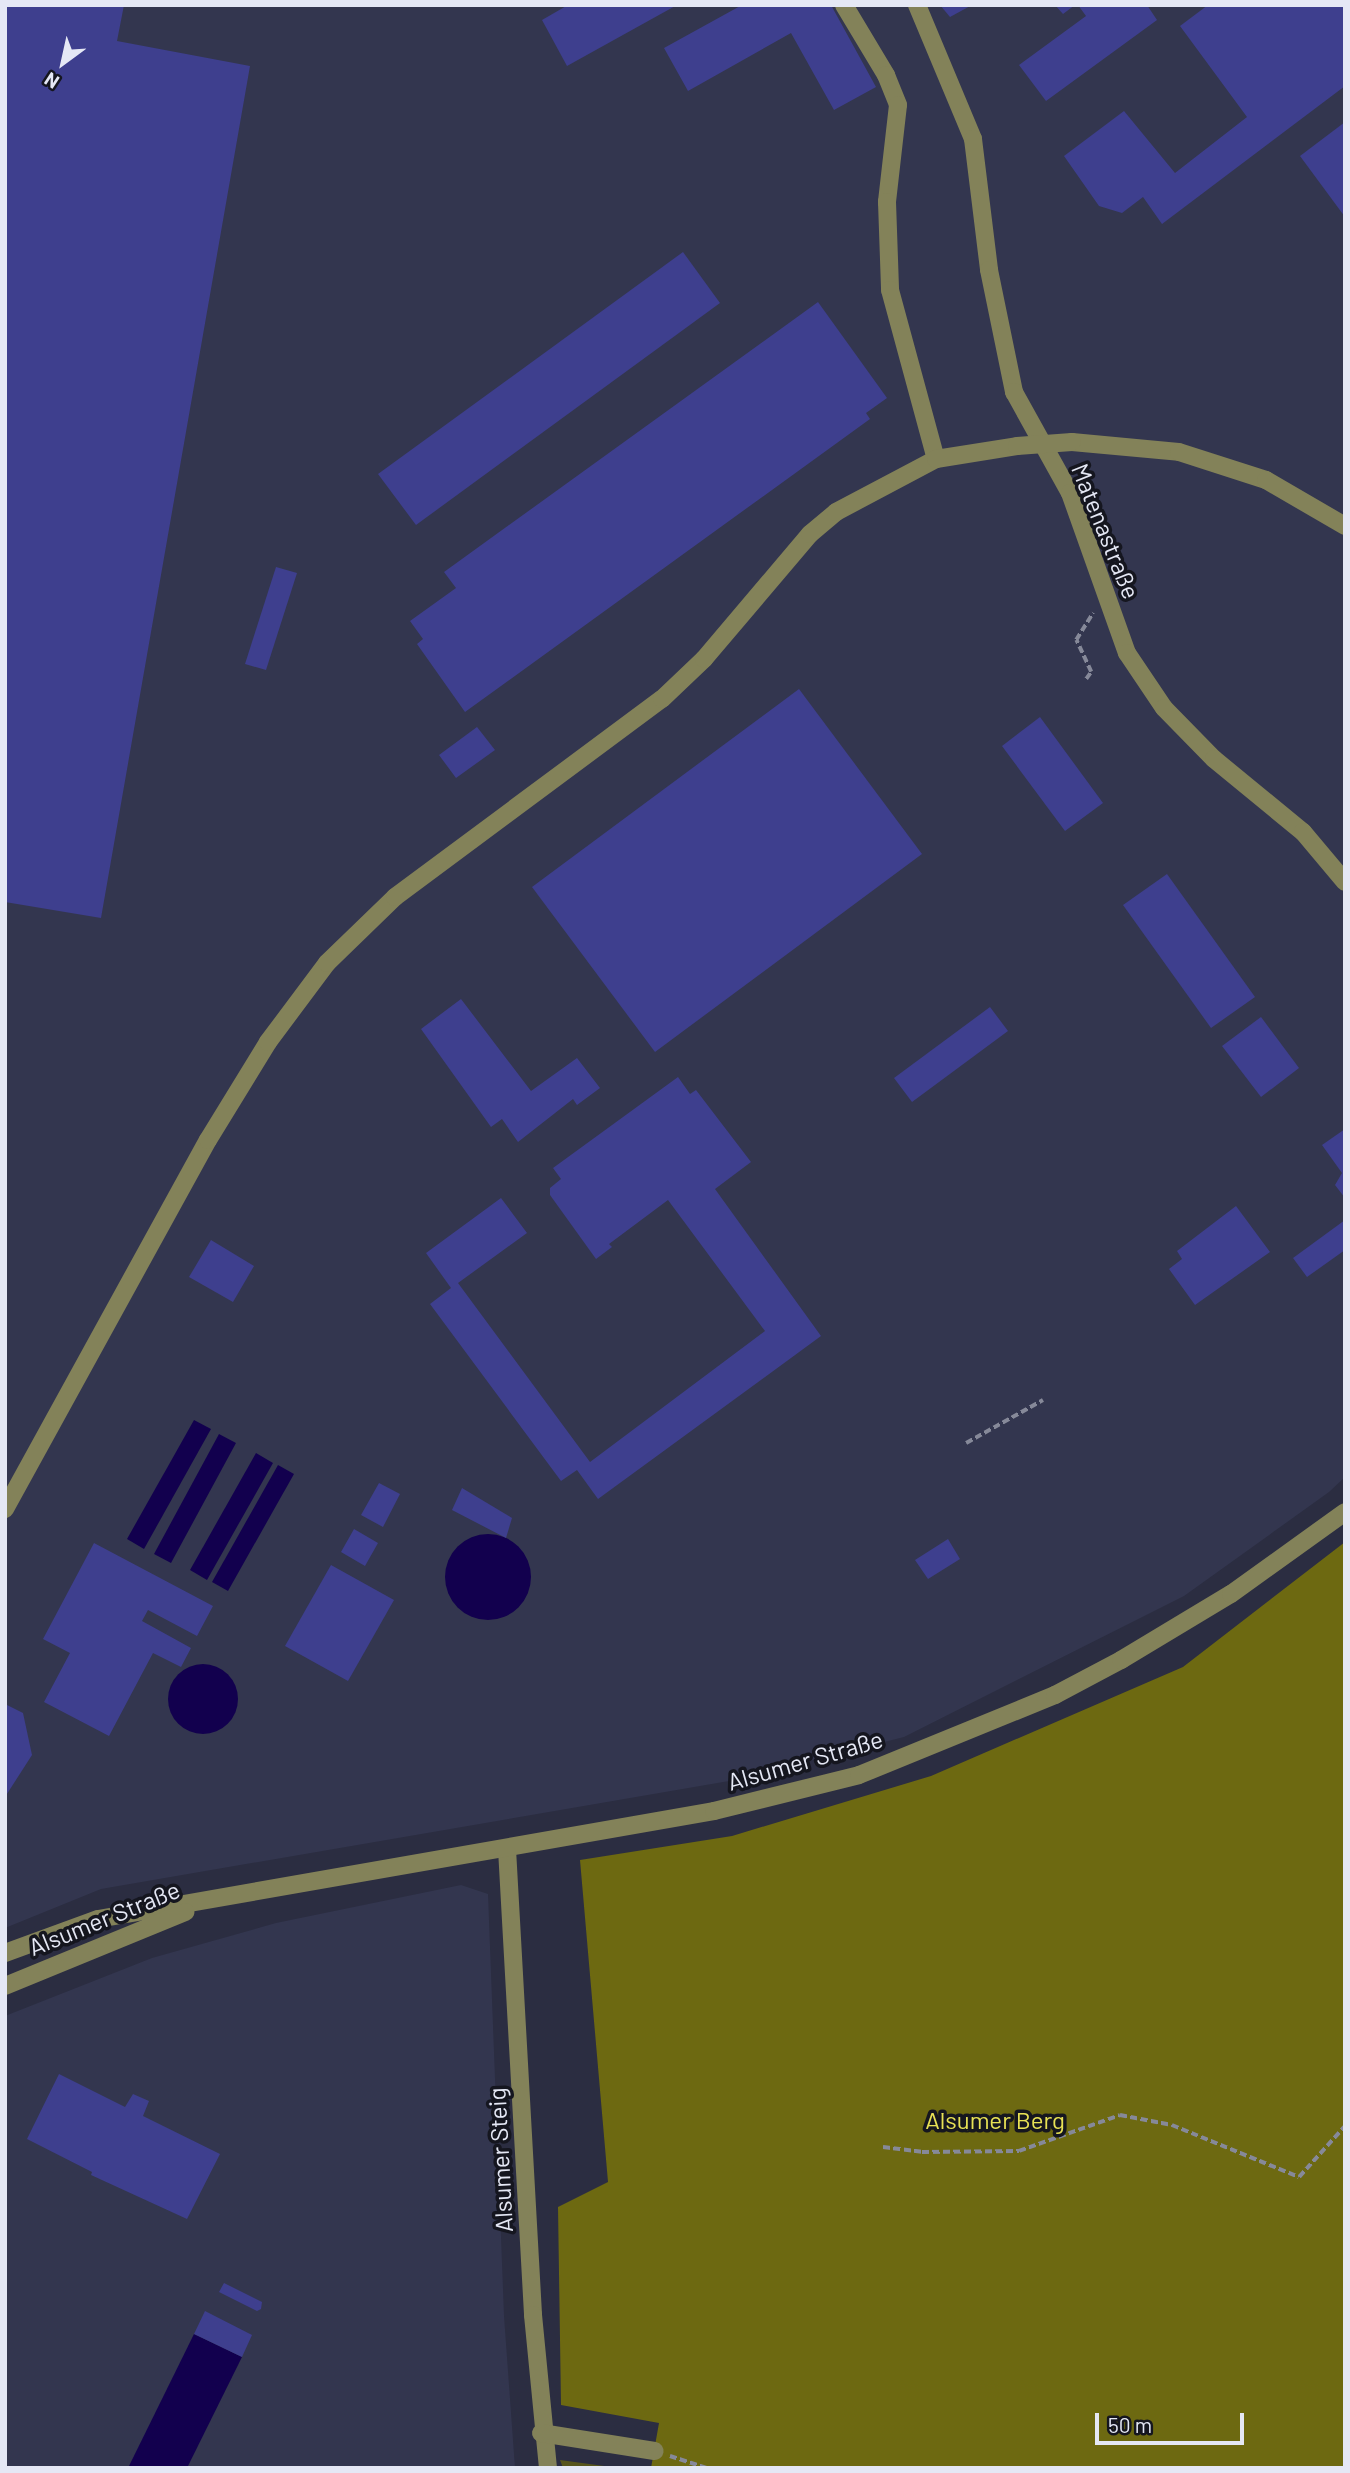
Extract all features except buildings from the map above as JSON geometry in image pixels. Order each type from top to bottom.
[{"type":"street","points":[[844,5],[886,75],[898,105],[887,202],[890,290],[936,459]]},
{"type":"street","name":"Matenastraße","points":[[917,5],[973,139],[989,271],[1014,393],[1070,493],[1128,653],[1164,708],[1214,759],[1303,832],[1345,883]]},
{"type":"street","points":[[5,1509],[208,1140],[268,1042],[327,963],[396,897],[662,699],[705,659],[810,534],[836,512],[936,459],[1017,446],[1072,442],[1180,452],[1265,480],[1345,526]]},
{"type":"street","name":"Alsumer Straße","points":[[5,1953],[98,1919],[714,1811],[859,1775],[956,1738],[1055,1695],[1121,1660],[1231,1594],[1345,1512]]},
{"type":"street","name":"Alsumer Steig","points":[[507,1849],[541,2432],[548,2468]]},
{"type":"street","name":"Alsumer Straße","points":[[5,1986],[221,1898]]},
{"type":"street","points":[[541,2432],[655,2451]]},
{"type":"path","points":[[1086,679],[1091,672],[1076,640],[1105,593]]},
{"type":"path","points":[[966,1443],[1044,1400]]},
{"type":"path","points":[[883,2147],[922,2152],[1019,2151],[1120,2115],[1172,2125],[1299,2177],[1344,2126]]},
{"type":"path","points":[[655,2451],[708,2468]]},
{"type":"path","points":[[685,2460],[695,2468]]},
{"type":"shaded area","points":[[5,5],[1345,5],[1345,1477],[1329,1492],[1184,1596],[904,1737],[729,1781],[101,1889],[5,1928]]},
{"type":"shaded area","points":[[194,1420],[211,1429],[144,1549],[127,1539]]},
{"type":"shaded area","points":[[219,1434],[236,1443],[171,1563],[154,1554]]},
{"type":"shaded area","points":[[256,1453],[273,1463],[207,1580],[190,1570]]},
{"type":"shaded area","points":[[278,1465],[294,1474],[228,1591],[212,1582]]},
{"type":"shaded area","points":[[480,1534],[496,1534],[519,1546],[528,1560],[531,1577],[528,1594],[519,1608],[496,1620],[480,1620],[464,1613],[452,1601],[445,1585],[445,1569],[452,1553],[464,1541]]},
{"type":"shaded area","points":[[203,1664],[228,1674],[238,1699],[228,1724],[203,1734],[178,1724],[168,1699],[178,1674]]},
{"type":"shaded area","points":[[461,1885],[488,1894],[504,2316],[515,2468],[5,2468],[5,2016],[152,1958],[276,1923]]},
{"type":"shaded area","points":[[194,2334],[242,2357],[187,2468],[128,2468]]},
{"type":"shaded area","points":[[560,2460],[619,2468],[563,2468]]},
{"type":"green space","name":"Alsumer Berg","points":[[1345,1542],[1345,2468],[651,2468],[659,2423],[561,2405],[558,2207],[608,2182],[580,1860],[732,1836],[931,1776],[1183,1667]]}]
